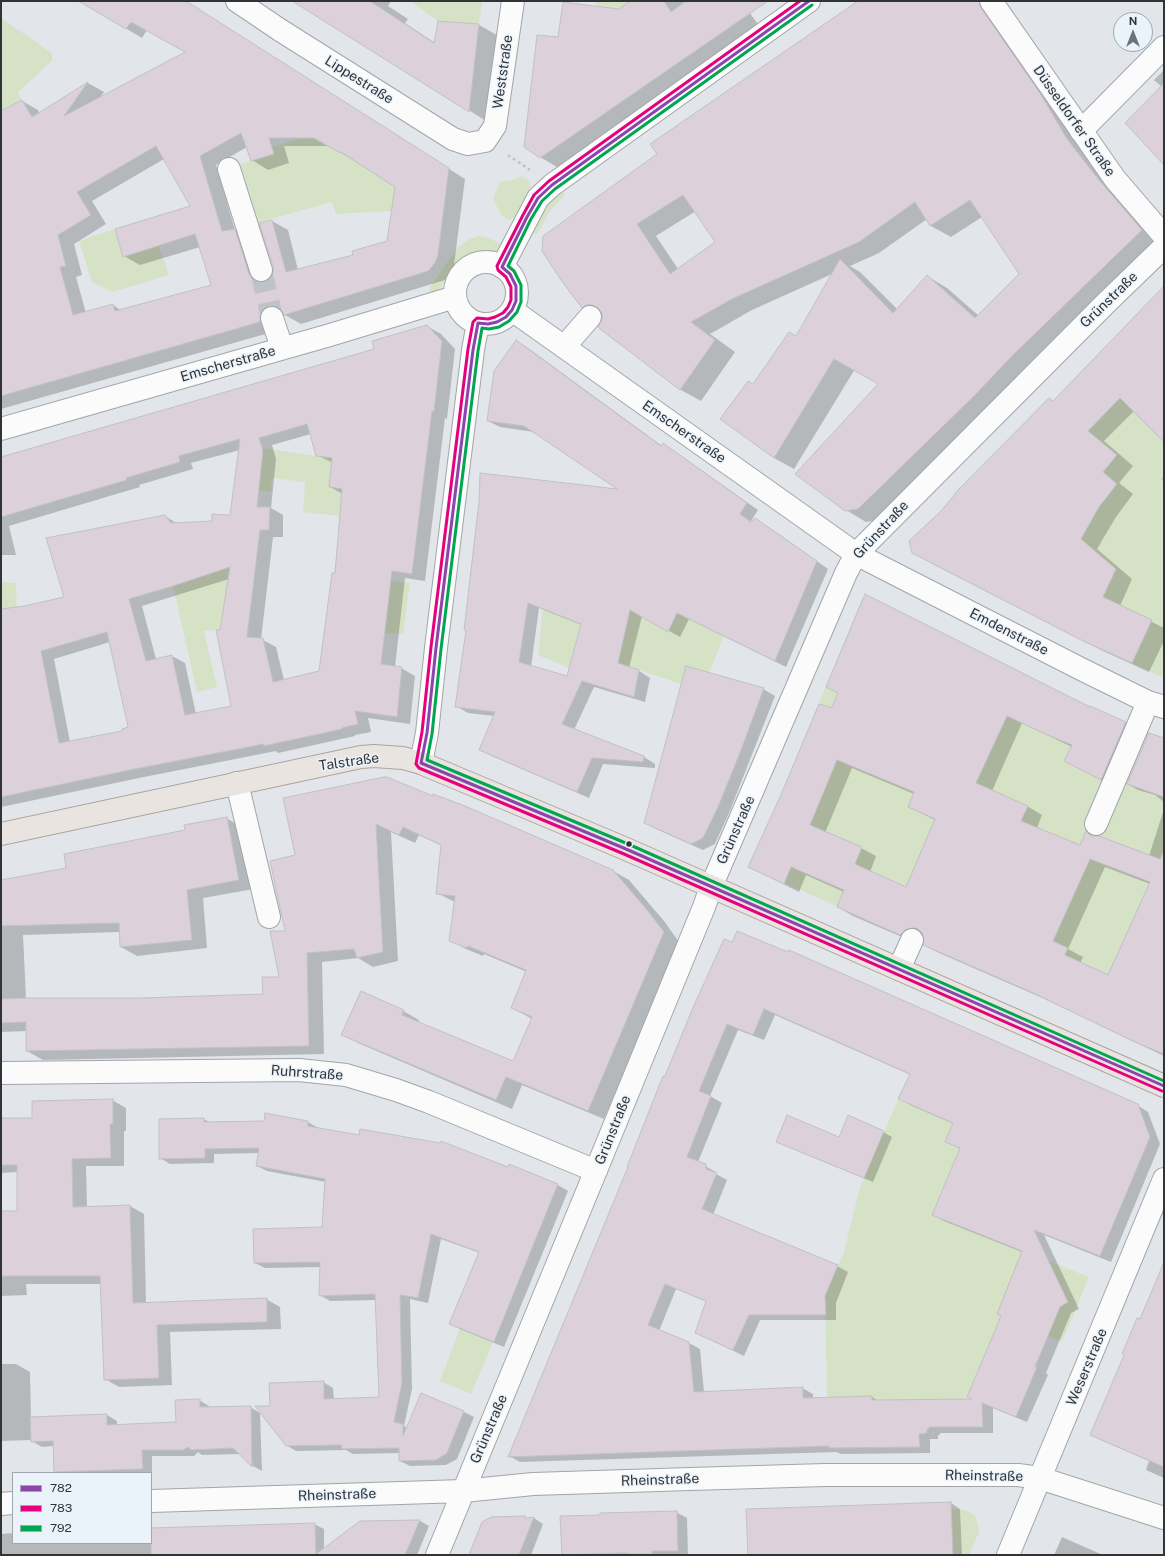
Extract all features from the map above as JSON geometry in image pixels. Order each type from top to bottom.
[{"type":"main road","name":"Talstraße","points":[[1,834],[360,757],[388,756],[421,763],[626,849],[1164,1086]]},
{"type":"street","name":"Lippestraße","points":[[237,1],[280,30],[453,139],[468,144],[485,141]]},
{"type":"street","name":"Weststraße","points":[[485,141],[495,126],[513,1]]},
{"type":"street","points":[[502,266],[538,198],[552,185],[809,1]]},
{"type":"street","name":"Düsseldorfer Straße","points":[[991,1],[1114,179],[1164,236]]},
{"type":"street","points":[[1081,131],[1164,47]]},
{"type":"street","points":[[229,170],[261,270]]},
{"type":"street","name":"Grünstraße","points":[[437,1555],[596,1171],[711,887],[846,573],[856,554],[1107,302],[1164,247]]},
{"type":"street","points":[[482,262],[502,266],[510,274],[516,286],[516,301],[512,310],[506,317],[497,322],[488,324],[478,323],[470,319],[463,314],[455,297],[455,289],[458,280],[464,271],[482,262]]},
{"type":"street","name":"Emscherstraße","points":[[1,429],[455,297]]},
{"type":"street","name":"Emscherstraße","points":[[512,310],[856,554]]},
{"type":"street","points":[[272,318],[282,348]]},
{"type":"street","points":[[564,347],[590,318]]},
{"type":"street","points":[[421,763],[427,734],[436,648],[473,350],[478,323]]},
{"type":"street","name":"Emdenstraße","points":[[856,554],[1156,705]]},
{"type":"street","points":[[1096,824],[1156,705]]},
{"type":"street","points":[[237,784],[269,917]]},
{"type":"street","points":[[899,969],[912,940]]},
{"type":"street","name":"Ruhrstraße","points":[[1,1072],[299,1070],[346,1074],[429,1102],[596,1171]]},
{"type":"street","name":"Weserstraße","points":[[1008,1555],[1164,1179]]},
{"type":"street","name":"Rheinstraße","points":[[152,1501],[463,1490],[533,1484],[826,1475],[1018,1475],[1040,1478],[1164,1518]]},
{"type":"street","points":[[1,1504],[12,1503]]},
{"type":"path","points":[[485,141],[552,185]]},
{"type":"green space","points":[[410,1],[482,1],[479,24],[438,21]]},
{"type":"green space","points":[[594,1],[630,1],[609,16],[607,20]]},
{"type":"green space","points":[[1,18],[52,53],[52,61],[18,92],[22,100],[1,111]]},
{"type":"green space","points":[[315,131],[324,144],[340,153],[343,148],[396,187],[392,211],[336,214],[332,202],[253,224],[237,165],[273,154],[272,147],[303,138]]},
{"type":"green space","points":[[522,176],[529,180],[530,193],[520,213],[509,220],[502,216],[494,201],[494,196],[500,182],[512,180]]},
{"type":"green space","points":[[559,189],[565,195],[550,211],[537,234],[530,232],[542,207]]},
{"type":"green space","points":[[115,229],[123,257],[159,246],[169,275],[112,292],[92,282],[79,241]]},
{"type":"green space","points":[[479,236],[489,238],[501,244],[494,255],[479,255],[463,261],[449,273],[439,290],[429,292],[431,285],[458,247],[469,239]]},
{"type":"green space","points":[[1164,286],[1164,678],[1083,641],[909,541],[941,511],[1049,398],[1053,401]]},
{"type":"green space","points":[[263,448],[368,463],[331,472],[329,487],[342,489],[340,516],[303,512],[305,482],[272,478],[271,492],[258,490]]},
{"type":"green space","points":[[230,567],[220,630],[204,631],[217,687],[197,692],[173,586]]},
{"type":"green space","points":[[391,580],[410,583],[403,634],[385,633]]},
{"type":"green space","points":[[1,582],[16,583],[17,615],[1,609]]},
{"type":"green space","points":[[634,591],[668,631],[677,613],[724,636],[709,673],[681,684],[618,663]]},
{"type":"green space","points":[[871,597],[1064,694],[1128,724],[1164,738],[1164,1054],[1137,1043],[1031,992],[748,867],[780,797],[862,599]]},
{"type":"green space","points":[[543,609],[581,624],[569,668],[538,655]]},
{"type":"green space","points":[[898,1100],[953,1123],[945,1142],[960,1148],[932,1215],[1089,1277],[1062,1342],[1001,1316],[966,1399],[872,1400],[872,1396],[827,1397],[825,1296],[844,1252],[860,1187]]},
{"type":"green space","points":[[460,1328],[493,1342],[471,1394],[440,1381]]},
{"type":"green space","points":[[951,1508],[968,1511],[976,1517],[979,1532],[969,1555],[953,1555]]},
{"type":"building","points":[[78,1],[186,1],[449,168],[438,255],[435,263],[428,271],[422,273],[284,315],[280,308],[268,306],[262,310],[260,322],[1,396],[1,111],[22,100],[32,117],[88,82],[64,116],[185,52],[131,22],[126,29]],"holes":[[[241,133],[251,161],[274,154],[269,138],[314,138],[340,153],[341,152],[395,187],[387,241],[352,251],[353,255],[286,272],[272,220],[259,223],[273,266],[273,272],[270,278],[265,282],[259,282],[253,279],[249,274],[235,229],[222,231],[200,156]],[[156,146],[190,206],[115,229],[123,257],[195,234],[211,285],[115,311],[113,304],[73,315],[60,267],[66,266],[58,235],[91,215],[77,192]]]},
{"type":"building","points":[[292,1],[370,1],[434,43],[438,21],[479,24],[469,112]]},
{"type":"building","points":[[630,1],[664,1],[671,12],[686,1],[768,1],[540,158],[524,147],[537,35],[558,37],[563,2],[619,9]]},
{"type":"building","points":[[858,1],[979,1],[981,8],[1040,93],[1067,139],[1099,180],[1142,230],[1013,355],[974,396],[858,509],[845,511],[795,474],[878,384],[834,359],[774,458],[720,419],[748,381],[753,384],[789,332],[796,336],[840,259],[893,313],[927,275],[975,318],[1019,274],[970,200],[930,226],[915,202],[859,242],[732,299],[691,322],[715,340],[680,390],[598,327],[602,319],[602,313],[598,308],[592,305],[586,305],[582,308],[542,251],[543,236],[657,154],[650,144]],"holes":[[[683,195],[715,242],[670,274],[637,224]]]},
{"type":"building","points":[[1164,83],[1164,165],[1125,123]]},
{"type":"building","points":[[1164,286],[1164,442],[1120,398],[1088,431],[1117,455],[1103,472],[1117,484],[1099,507],[1081,539],[1116,569],[1103,597],[1152,620],[1132,663],[1083,641],[912,553],[909,541],[941,511],[959,489],[1049,398],[1053,401]]},
{"type":"building","points":[[427,325],[442,341],[412,574],[392,571],[381,664],[402,667],[397,717],[355,711],[358,724],[342,729],[264,746],[264,744],[1,797],[1,609],[24,606],[64,597],[46,538],[165,515],[171,523],[212,521],[212,514],[230,515],[240,439],[179,456],[180,462],[126,478],[127,480],[1,517],[1,457],[374,349],[372,341]],"holes":[[[307,424],[316,456],[332,458],[329,487],[342,489],[335,573],[332,573],[319,671],[273,682],[263,638],[247,637],[260,530],[269,530],[270,507],[257,507],[263,450],[259,438]],[[230,567],[220,630],[216,630],[231,706],[185,715],[172,655],[146,661],[129,599]],[[107,632],[128,727],[122,729],[122,731],[59,743],[41,651]]]},
{"type":"building","points":[[516,340],[661,446],[663,443],[747,503],[740,514],[751,522],[755,518],[817,561],[775,661],[677,613],[668,632],[630,610],[618,663],[639,670],[634,697],[582,681],[562,724],[644,756],[643,762],[592,758],[577,792],[479,750],[495,712],[455,707],[466,630],[464,630],[479,502],[480,473],[617,489],[524,426],[487,421],[494,371]],"holes":[[[528,603],[581,624],[567,676],[519,662]]]},
{"type":"building","points":[[865,594],[1090,707],[1126,722],[1101,780],[1064,761],[1072,745],[1007,716],[976,783],[1028,806],[1021,821],[1080,845],[1086,831],[1091,836],[1099,836],[1160,859],[1164,851],[1164,1054],[1137,1043],[1031,992],[923,945],[924,939],[922,933],[917,928],[905,930],[900,935],[837,907],[844,890],[791,867],[784,884],[748,867],[780,797],[819,704],[832,708],[838,693],[826,687]],"holes":[[[837,760],[914,792],[908,807],[935,819],[906,887],[855,864],[862,847],[810,825]],[[1090,859],[1150,882],[1108,975],[1065,955],[1068,948],[1053,941]]]},
{"type":"building","points":[[686,666],[764,688],[718,807],[703,838],[691,844],[644,823]]},
{"type":"building","points":[[1149,733],[1164,738],[1164,797],[1127,784]]},
{"type":"building","points":[[384,777],[433,796],[433,794],[465,806],[613,870],[664,932],[588,1111],[506,1077],[496,1100],[341,1035],[361,991],[404,1010],[402,1015],[513,1061],[532,1017],[511,1008],[526,970],[468,946],[467,948],[449,941],[455,896],[436,894],[441,845],[403,827],[399,835],[376,824],[383,952],[357,958],[354,949],[307,953],[309,1046],[26,1051],[26,1022],[1,1023],[1,999],[140,998],[263,994],[262,977],[279,977],[270,931],[285,931],[270,861],[295,855],[283,798]]},
{"type":"building","points":[[227,817],[239,880],[187,890],[192,940],[120,947],[119,923],[1,926],[1,880],[66,868],[64,854],[185,830],[184,825]]},
{"type":"building","points":[[737,931],[788,952],[789,950],[1138,1104],[1150,1137],[1100,1256],[1034,1230],[1068,1302],[1060,1307],[1016,1417],[982,1403],[983,1427],[929,1427],[929,1429],[927,1429],[927,1433],[919,1434],[920,1447],[829,1448],[829,1446],[508,1457],[628,1167],[663,1076],[665,1076],[692,1010],[724,939],[732,942]],"holes":[[[764,1009],[910,1074],[898,1099],[953,1123],[945,1142],[960,1148],[932,1215],[1022,1251],[997,1314],[1001,1316],[967,1397],[972,1399],[872,1400],[872,1396],[803,1398],[803,1387],[694,1392],[689,1342],[648,1325],[665,1284],[706,1301],[695,1333],[733,1350],[749,1315],[826,1315],[825,1296],[838,1265],[702,1209],[717,1173],[706,1169],[706,1164],[687,1157],[711,1096],[699,1091],[727,1024],[753,1035]]]},
{"type":"building","points":[[113,1099],[113,1124],[110,1124],[111,1158],[72,1159],[73,1207],[130,1205],[133,1303],[267,1298],[267,1322],[157,1325],[159,1378],[104,1380],[100,1276],[1,1276],[1,1211],[17,1211],[17,1165],[1,1165],[1,1118],[32,1118],[32,1101]]},
{"type":"building","points":[[265,1113],[308,1121],[308,1126],[359,1135],[360,1129],[440,1143],[441,1141],[508,1167],[509,1164],[558,1184],[494,1342],[449,1324],[479,1252],[431,1234],[418,1298],[400,1295],[402,1383],[394,1422],[403,1424],[403,1436],[421,1393],[464,1411],[447,1453],[436,1460],[399,1461],[399,1448],[342,1449],[341,1445],[286,1446],[255,1406],[270,1406],[269,1383],[324,1381],[324,1399],[379,1397],[375,1294],[319,1296],[320,1262],[254,1263],[253,1229],[322,1227],[325,1179],[256,1166],[259,1148],[205,1149],[205,1158],[159,1159],[159,1119],[204,1118],[204,1122],[264,1121]]},
{"type":"building","points":[[787,1115],[839,1137],[848,1115],[884,1131],[864,1178],[776,1142]]},
{"type":"building","points":[[1164,1262],[1164,1467],[1090,1435],[1124,1355],[1122,1354],[1137,1318],[1140,1319]]},
{"type":"building","points":[[200,1399],[200,1407],[251,1406],[252,1467],[233,1448],[191,1450],[188,1447],[183,1450],[142,1450],[143,1469],[54,1472],[53,1441],[31,1442],[30,1417],[107,1414],[107,1425],[176,1422],[175,1400]]},
{"type":"building","points":[[951,1502],[953,1555],[748,1555],[746,1509]]},
{"type":"building","points":[[677,1511],[678,1551],[652,1551],[652,1554],[627,1553],[562,1555],[560,1516],[600,1515],[600,1513]]},
{"type":"building","points":[[525,1516],[525,1518],[534,1517],[519,1555],[469,1555],[482,1522],[491,1517]]},
{"type":"building","points":[[420,1520],[405,1555],[151,1555],[152,1528],[315,1523],[316,1554],[360,1521]]},
{"type":"tunnel","points":[[261,270],[272,318]]},
{"type":"transit line","name":"783","points":[[800,1],[549,181],[534,195],[497,266],[498,270],[506,277],[511,287],[511,300],[503,313],[488,319],[477,318],[473,322],[468,349],[431,647],[422,732],[416,764],[419,768],[624,854],[1162,1091]]},
{"type":"transit line","name":"782","points":[[809,1],[552,185],[538,198],[527,217],[502,267],[510,274],[516,286],[516,301],[512,310],[506,317],[497,322],[488,324],[478,323],[473,350],[436,648],[427,733],[421,763],[626,849],[1164,1086]]},
{"type":"transit line","name":"792","points":[[812,5],[555,189],[542,201],[531,219],[508,266],[514,271],[521,285],[521,302],[517,312],[509,321],[499,327],[489,329],[482,328],[441,649],[432,734],[427,760],[628,844],[1164,1081]]}]
